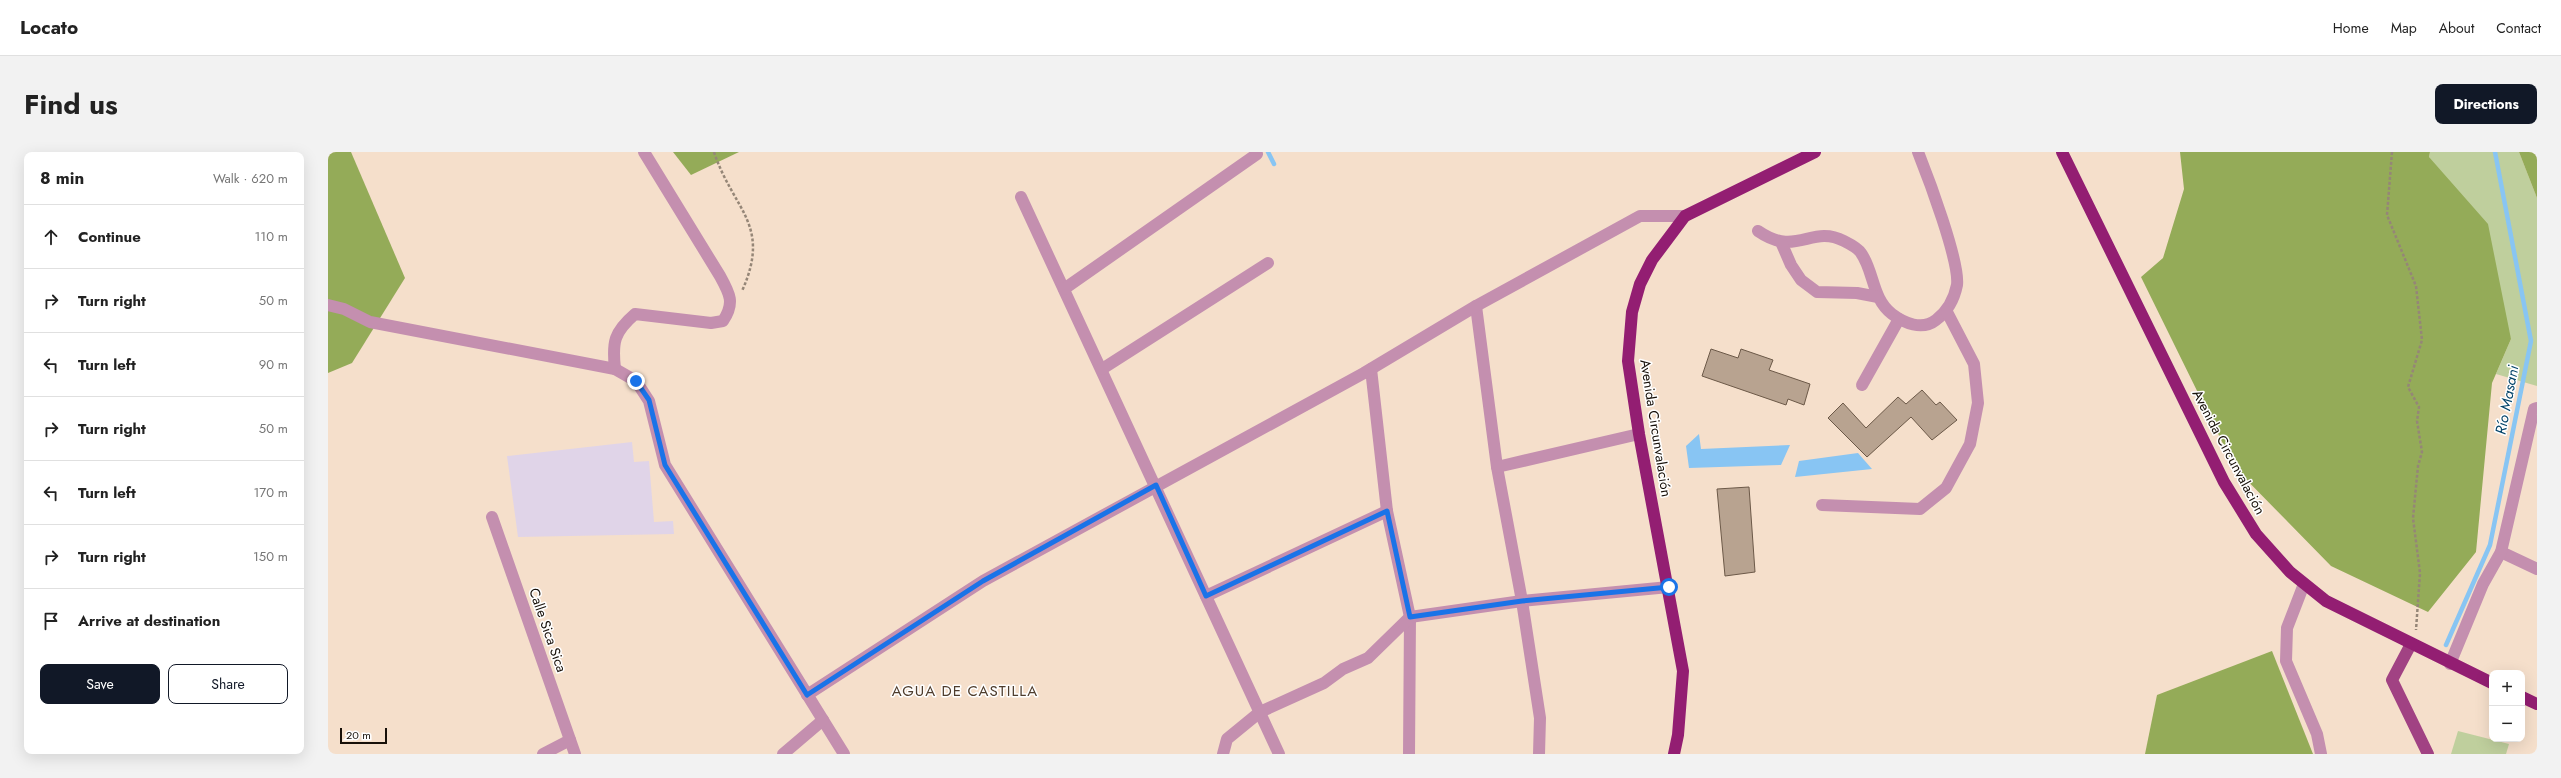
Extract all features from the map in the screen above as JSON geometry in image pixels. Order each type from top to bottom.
[{"type":"highway","name":"Avenida Circunvalación","points":[[1674,754],[1678,735],[1683,671],[1669,587],[1639,434],[1628,361],[1632,312],[1640,284],[1652,260],[1685,216],[1815,152]]},
{"type":"highway","name":"Avenida Circunvalación","points":[[2062,152],[2224,482],[2256,534],[2290,572],[2326,601],[2450,664],[2489,682]]},
{"type":"highway","points":[[2525,698],[2537,704]]},
{"type":"main road","points":[[2411,644],[2392,680],[2428,754]]},
{"type":"street","points":[[615,369],[613,345],[622,325],[635,314],[711,323],[722,322],[730,310],[730,294],[644,152]]},
{"type":"street","points":[[1758,231],[1771,240],[1781,242],[1801,241],[1822,235],[1843,240],[1861,252],[1878,297],[1890,313],[1909,325],[1933,323],[1947,312],[1957,284],[1955,264],[1918,152]]},
{"type":"street","points":[[1064,289],[1257,154]]},
{"type":"street","points":[[1021,197],[1156,485],[1279,754]]},
{"type":"street","points":[[807,695],[983,581],[1156,485],[1372,369],[1476,306],[1640,216],[1685,216]]},
{"type":"street","points":[[1781,242],[1791,265],[1801,280],[1817,292],[1856,293],[1878,297]]},
{"type":"street","points":[[1102,369],[1268,263]]},
{"type":"street","points":[[328,305],[377,323],[615,369],[636,381],[649,400],[665,465],[844,754]]},
{"type":"street","points":[[1476,306],[1497,467],[1522,601],[1540,718],[1539,754]]},
{"type":"street","points":[[1822,505],[1920,508],[1946,488],[1970,444],[1978,403],[1974,364],[1947,312]]},
{"type":"street","points":[[1862,384],[1900,319]]},
{"type":"street","points":[[1372,369],[1387,511],[1410,617],[1409,754]]},
{"type":"street","points":[[2450,664],[2483,584],[2501,552],[2534,409],[2537,408]]},
{"type":"street","points":[[1497,467],[1639,434]]},
{"type":"street","points":[[1206,596],[1387,511]]},
{"type":"street","name":"Calle Sica Sica","points":[[492,517],[575,754]]},
{"type":"street","points":[[2501,552],[2537,569]]},
{"type":"street","points":[[2304,584],[2287,628],[2286,661],[2317,734],[2321,754]]},
{"type":"street","points":[[1223,754],[1227,739],[1260,712],[1324,683],[1343,669],[1368,658],[1410,617],[1522,601],[1669,587]]},
{"type":"street","points":[[783,754],[823,720]]},
{"type":"street","points":[[544,754],[570,740]]},
{"type":"path","points":[[714,152],[719,166],[752,230],[755,251],[750,273],[730,310]]},
{"type":"path","points":[[2392,152],[2387,215],[2416,286],[2422,340],[2408,387],[2418,408],[2417,421],[2422,452],[2418,466],[2413,518],[2420,573],[2418,626],[2411,644]]},
{"type":"shaded area","points":[[632,442],[634,462],[649,461],[654,522],[673,521],[674,534],[518,537],[507,456]]},
{"type":"green space","points":[[328,152],[351,152],[405,278],[352,363],[328,373]]},
{"type":"green space","points":[[673,152],[739,152],[691,175]]},
{"type":"green space","points":[[2180,152],[2430,152],[2429,157],[2488,224],[2511,339],[2492,383],[2476,552],[2428,612],[2331,566],[2235,468],[2141,277],[2163,258],[2184,189]]},
{"type":"green space","points":[[2430,152],[2519,152],[2537,198],[2537,386],[2496,374],[2511,339],[2429,157]]},
{"type":"green space","points":[[2519,152],[2537,152],[2537,198]]},
{"type":"green space","points":[[2272,651],[2313,754],[2145,754],[2157,695]]},
{"type":"green space","points":[[2458,731],[2489,739],[2489,742],[2501,742],[2509,744],[2506,754],[2451,754]]},
{"type":"water","points":[[1699,434],[1701,449],[1790,445],[1781,465],[1689,468],[1686,446]]},
{"type":"water","points":[[1858,453],[1872,469],[1795,477],[1799,461]]},
{"type":"building","points":[[1711,349],[1738,358],[1741,349],[1773,360],[1769,370],[1810,384],[1804,405],[1788,399],[1786,405],[1702,376]]},
{"type":"building","points":[[1922,390],[1936,405],[1940,402],[1957,420],[1932,440],[1911,417],[1867,457],[1828,418],[1843,403],[1866,428],[1898,397],[1906,404]]},
{"type":"building","points":[[1749,487],[1755,572],[1725,576],[1717,489]]},
{"type":"waterway","points":[[1268,152],[1274,164]]},
{"type":"waterway","name":"Río Masani","points":[[2446,645],[2490,545],[2531,341],[2495,152]]},
{"type":"district","name":"AGUA DE CASTILLA","points":[[965,691]]},
{"type":"route","points":[[636,381],[649,400],[665,465],[807,695],[983,581],[1156,485],[1206,596],[1387,511],[1410,617],[1522,601],[1669,587]]}]
